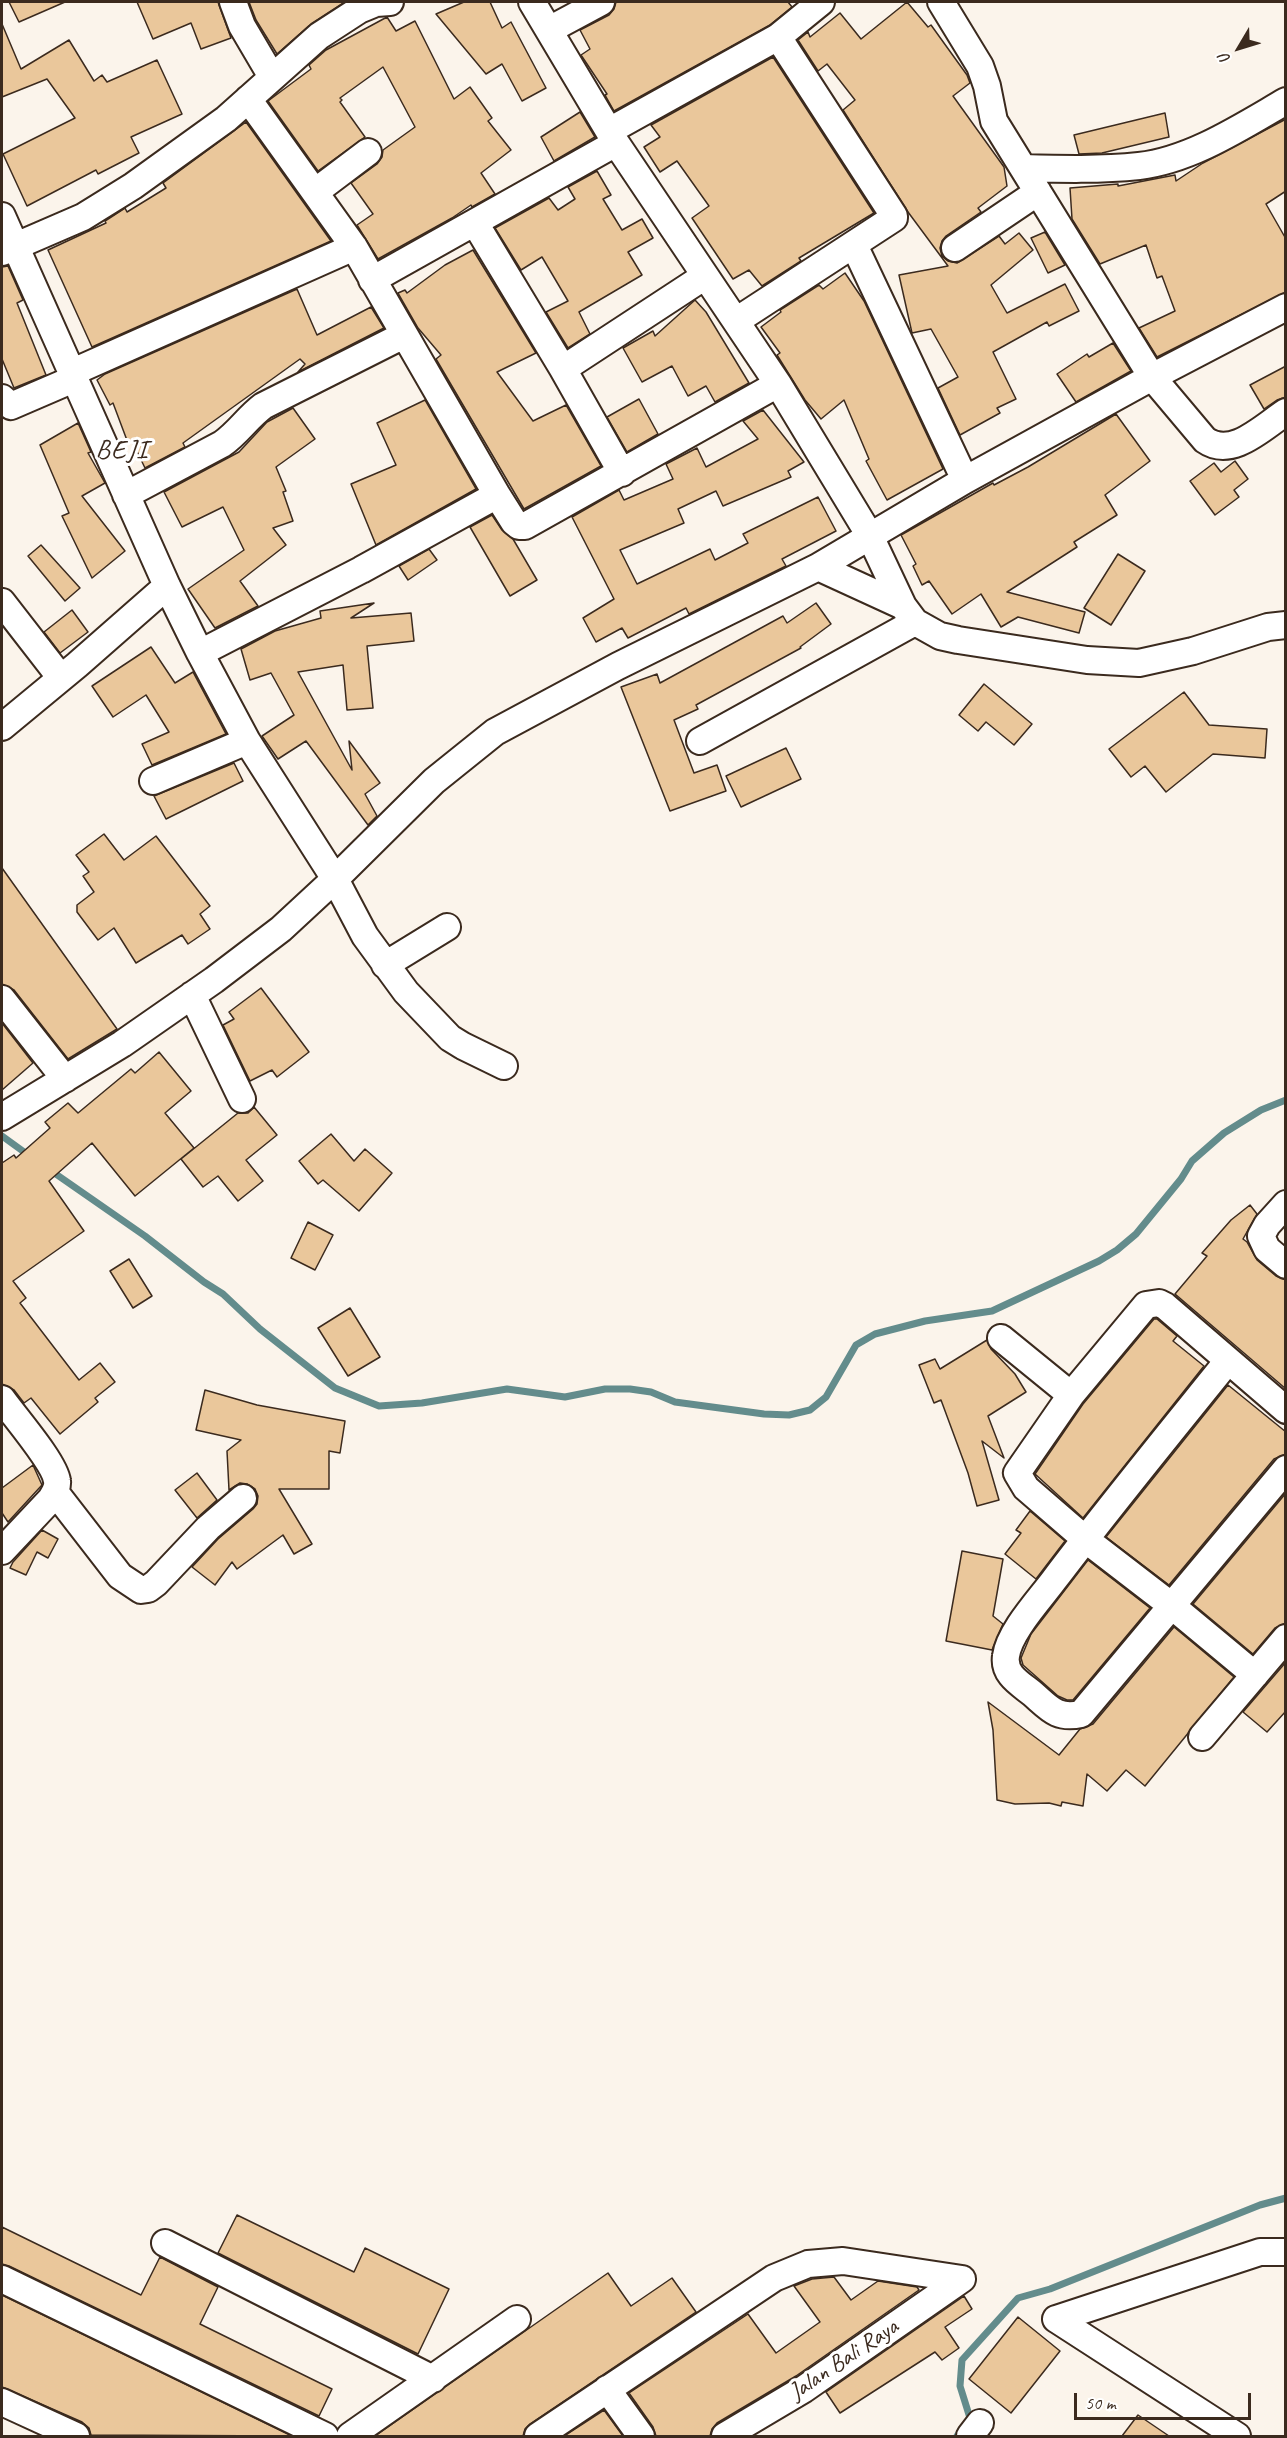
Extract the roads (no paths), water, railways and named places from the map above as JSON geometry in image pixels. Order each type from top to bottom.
[{"type":"street","points":[[233,2],[242,26],[272,77]]},
{"type":"street","points":[[8,249],[83,217],[133,186],[226,119],[319,36],[344,18],[381,2]]},
{"type":"street","points":[[532,2],[613,137],[778,384],[870,536],[909,614]]},
{"type":"street","points":[[549,30],[601,2]]},
{"type":"street","points":[[941,2],[980,66],[987,86],[994,121],[1152,377],[1205,440],[1214,446],[1228,447],[1286,412]]},
{"type":"street","points":[[372,280],[475,223],[778,37],[806,7]]},
{"type":"street","points":[[736,321],[892,221],[894,216],[778,37]]},
{"type":"street","points":[[248,99],[354,247],[497,495],[519,526],[525,526],[622,473],[778,384]]},
{"type":"street","points":[[1023,168],[1141,166],[1191,152],[1235,131],[1286,101]]},
{"type":"street","points":[[315,192],[368,152]]},
{"type":"street","points":[[955,248],[1038,192]]},
{"type":"street","points":[[2,216],[8,249],[74,375],[167,586],[247,741],[335,879],[360,927],[385,965],[450,1038],[504,1066]]},
{"type":"street","points":[[475,223],[563,369],[622,473]]},
{"type":"street","points":[[854,245],[965,480]]},
{"type":"street","points":[[2,398],[11,406],[354,247]]},
{"type":"street","points":[[563,369],[705,276]]},
{"type":"street","points":[[2,1117],[122,1044],[281,928],[335,879],[434,781],[495,732],[618,666],[818,567],[965,480],[1152,377],[1286,307]]},
{"type":"street","points":[[126,495],[222,444],[235,435],[249,416],[262,406],[404,335]]},
{"type":"street","points":[[200,653],[361,570],[497,495]]},
{"type":"street","points":[[818,567],[909,614],[940,636],[1087,660],[1139,663],[1193,651],[1268,627],[1286,625]]},
{"type":"street","points":[[2,727],[167,586]]},
{"type":"street","points":[[2,602],[62,678]]},
{"type":"street","points":[[700,741],[909,614]]},
{"type":"street","points":[[153,781],[247,741]]},
{"type":"street","points":[[385,965],[447,927]]},
{"type":"street","points":[[192,995],[242,1099]]},
{"type":"street","points":[[2,999],[65,1079]]},
{"type":"street","points":[[1286,1204],[1267,1225],[1261,1236],[1267,1249],[1286,1265]]},
{"type":"street","points":[[1255,1675],[1172,1606],[1085,1539],[1026,1488],[1017,1473],[1071,1395],[1146,1305],[1152,1303],[1165,1306],[1227,1362],[1286,1410]]},
{"type":"street","points":[[1001,1338],[1071,1395]]},
{"type":"street","points":[[1227,1362],[1085,1539],[1027,1616],[1006,1654],[1005,1664],[1009,1674],[1051,1709],[1067,1717],[1081,1714],[1286,1469]]},
{"type":"street","points":[[2,1399],[51,1467],[57,1481],[55,1492],[42,1511],[2,1551]]},
{"type":"street","points":[[55,1492],[120,1575],[141,1590],[156,1584],[208,1528],[243,1498]]},
{"type":"street","points":[[1202,1737],[1286,1638]]},
{"type":"street","points":[[165,2243],[433,2379]]},
{"type":"street","points":[[1237,2436],[1056,2319],[1260,2252],[1286,2252]]},
{"type":"street","name":"Jalan Bali Raya","points":[[607,2389],[774,2278],[808,2264],[843,2260],[962,2279],[804,2389],[725,2436]]},
{"type":"street","points":[[2,2278],[325,2436]]},
{"type":"street","points":[[350,2436],[517,2319]]},
{"type":"street","points":[[538,2436],[607,2389],[641,2436]]},
{"type":"street","points":[[2,2402],[76,2436]]},
{"type":"waterway","points":[[50,1170],[223,1294],[260,1329],[335,1388],[379,1406],[422,1403],[507,1389],[565,1397],[605,1389],[630,1389],[651,1392],[675,1402],[764,1414],[789,1415],[810,1410],[826,1397],[856,1345],[875,1334],[925,1321],[992,1311],[1099,1261],[1117,1250],[1136,1234],[1181,1179],[1192,1161],[1224,1133],[1261,1110],[1286,1100]]},
{"type":"waterway","points":[[2,1136],[31,1157]]},
{"type":"waterway","points":[[957,2436],[970,2418],[960,2386],[962,2360],[1018,2298],[1050,2289],[1260,2205],[1286,2198]]},
{"type":"district","name":"BEJI","points":[[122,451]]}]
